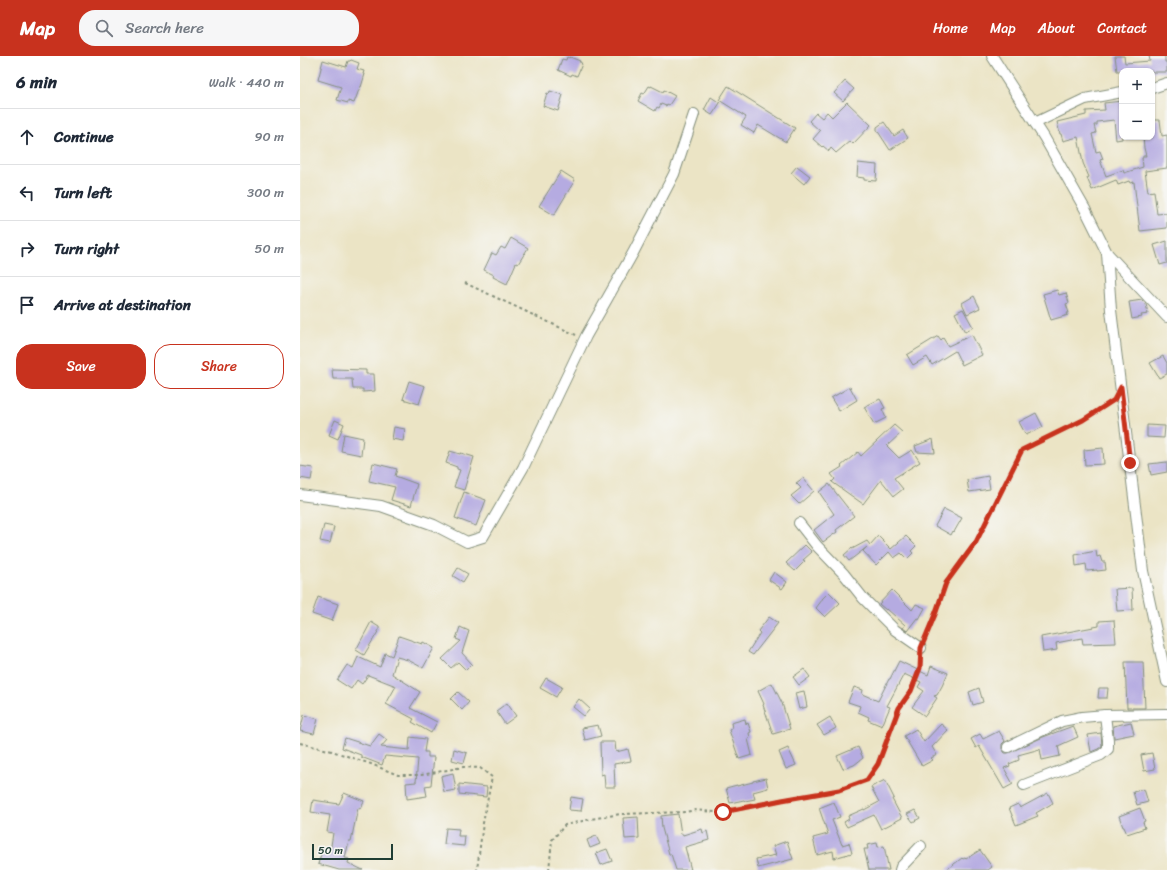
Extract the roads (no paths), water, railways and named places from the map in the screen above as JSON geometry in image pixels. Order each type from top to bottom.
[{"type":"street","points":[[992,56],[1044,137],[1085,209],[1107,253],[1167,317]]},
{"type":"street","points":[[1155,87],[1167,83]]},
{"type":"street","points":[[1035,123],[1085,99],[1119,93]]},
{"type":"street","points":[[300,495],[381,506],[434,524],[467,542],[483,537],[523,468],[585,339],[633,253],[674,174],[694,114]]},
{"type":"street","points":[[1107,253],[1111,310],[1143,571],[1167,682]]},
{"type":"street","points":[[799,523],[817,546],[844,574],[863,598],[895,630],[921,648]]},
{"type":"street","points":[[1008,747],[1062,721],[1105,715],[1167,714]]},
{"type":"street","points":[[1024,785],[1101,755],[1108,749],[1105,715]]},
{"type":"street","points":[[900,870],[920,846]]}]
